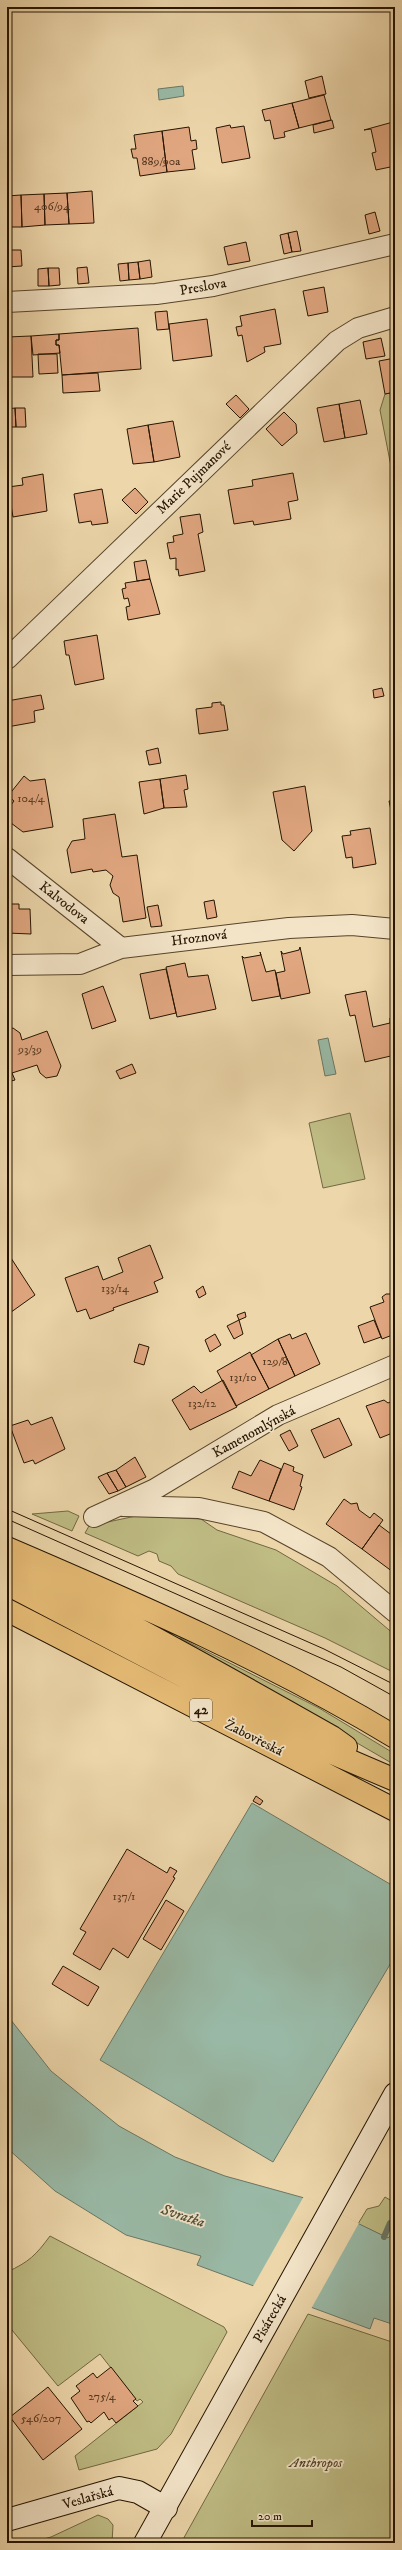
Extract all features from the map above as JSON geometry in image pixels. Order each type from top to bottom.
[{"type":"highway","points":[[7,1548],[176,1621],[316,1692],[395,1737]]},
{"type":"highway","name":"42","points":[[7,1562],[106,1611],[221,1674],[332,1737],[388,1777]]},
{"type":"highway","name":"42","points":[[7,1584],[325,1750],[388,1777]]},
{"type":"highway","name":"Žabovřeská","points":[[7,1610],[395,1810]]},
{"type":"street","name":"Preslova","points":[[7,302],[156,294],[213,286],[395,244]]},
{"type":"street","name":"Marie Pujmanové","points":[[7,659],[337,341],[358,328],[395,317]]},
{"type":"street","name":"Kalvodova","points":[[7,858],[122,948]]},
{"type":"street","name":"Hroznová","points":[[7,965],[80,964],[122,948],[289,928],[352,925],[395,929]]},
{"type":"street","name":"Kamenomlýnská","points":[[117,1506],[155,1489],[278,1416],[395,1365]]},
{"type":"street","points":[[94,1517],[117,1506],[199,1508],[264,1522],[329,1557],[395,1612]]},
{"type":"street","name":"Pisárecká","points":[[145,2543],[166,2508],[395,2094]]},
{"type":"street","name":"Veslařská","points":[[7,2520],[118,2488],[138,2492],[166,2508]]},
{"type":"green space","points":[[395,392],[395,487],[380,410],[385,394]]},
{"type":"green space","points":[[350,1113],[365,1179],[323,1188],[309,1123]]},
{"type":"green space","points":[[68,1511],[79,1516],[72,1531],[32,1514]]},
{"type":"green space","points":[[136,1516],[201,1519],[217,1530],[276,1550],[337,1586],[395,1635],[395,1673],[325,1638],[178,1574],[171,1566],[159,1561],[157,1554],[149,1551],[138,1556],[85,1533],[89,1526]]},
{"type":"green space","points":[[180,1638],[319,1708],[395,1754],[395,1765],[178,1639]]},
{"type":"green space","points":[[385,2197],[395,2203],[395,2235],[392,2234],[388,2238],[358,2224],[367,2209],[379,2206]]},
{"type":"green space","points":[[50,2236],[224,2327],[227,2332],[171,2434],[157,2449],[79,2470],[75,2456],[143,2402],[140,2399],[137,2401],[100,2354],[58,2386],[7,2324],[7,2272],[21,2265],[32,2257]]},
{"type":"green space","name":"Anthropos","points":[[308,2314],[395,2343],[395,2543],[181,2543]]},
{"type":"green space","points":[[98,2515],[108,2519],[113,2525],[112,2543],[30,2543],[51,2537]]},
{"type":"water","points":[[183,86],[184,96],[159,100],[158,89]]},
{"type":"water","points":[[328,1038],[336,1074],[325,1076],[318,1040]]},
{"type":"water","points":[[252,1803],[395,1887],[395,1956],[273,2162],[100,2060]]},
{"type":"water","name":"Svratka","points":[[7,2015],[51,2071],[119,2126],[175,2157],[225,2176],[308,2199],[388,2238],[392,2234],[395,2235],[395,2325],[374,2318],[370,2329],[197,2265],[201,2256],[126,2235],[55,2191],[7,2148]]},
{"type":"pier","points":[[304,2196],[359,2223],[311,2309],[252,2288]]},
{"type":"building","points":[[322,76],[326,94],[309,98],[305,81]]},
{"type":"building","points":[[324,95],[331,120],[299,128],[292,103]]},
{"type":"building","points":[[292,103],[299,128],[284,132],[285,137],[274,139],[270,120],[265,121],[262,110]]},
{"type":"building","points":[[332,120],[334,128],[314,133],[313,125]]},
{"type":"building","points":[[393,122],[395,166],[376,170],[372,153],[376,152],[371,129],[364,130]]},
{"type":"building","points":[[230,125],[231,128],[244,126],[250,158],[222,163],[216,128]]},
{"type":"building","points":[[189,127],[191,141],[196,140],[197,149],[192,150],[195,169],[167,172],[162,131]]},
{"type":"building","points":[[162,131],[167,172],[140,176],[137,158],[133,158],[131,149],[136,149],[134,135]]},
{"type":"building","points":[[92,191],[94,223],[69,224],[67,193]]},
{"type":"building","points":[[67,193],[69,224],[45,225],[44,194]]},
{"type":"building","points":[[44,194],[45,225],[22,227],[21,195]]},
{"type":"building","points":[[21,195],[22,227],[7,227],[7,196]]},
{"type":"building","points":[[375,212],[380,231],[369,234],[365,215]]},
{"type":"building","points":[[297,231],[301,251],[292,252],[288,233]]},
{"type":"building","points":[[288,233],[292,252],[284,254],[280,235]]},
{"type":"building","points":[[246,242],[250,261],[228,265],[224,247]]},
{"type":"building","points":[[7,250],[21,250],[22,266],[7,267]]},
{"type":"building","points":[[150,260],[152,277],[140,279],[138,262]]},
{"type":"building","points":[[138,262],[140,279],[129,280],[128,263]]},
{"type":"building","points":[[128,263],[129,280],[120,281],[118,264]]},
{"type":"building","points":[[87,267],[89,283],[78,284],[77,268]]},
{"type":"building","points":[[48,268],[59,268],[60,285],[49,286]]},
{"type":"building","points":[[48,268],[49,286],[38,286],[38,269]]},
{"type":"building","points":[[324,287],[328,312],[308,316],[303,291]]},
{"type":"building","points":[[275,309],[281,344],[264,347],[265,352],[247,362],[242,335],[238,336],[236,327],[242,326],[240,316]]},
{"type":"building","points":[[167,311],[169,329],[157,330],[155,312]]},
{"type":"building","points":[[207,319],[212,356],[173,361],[169,324]]},
{"type":"building","points":[[138,328],[141,369],[62,375],[59,345],[56,345],[56,340],[59,340],[59,334]]},
{"type":"building","points":[[59,334],[59,340],[56,340],[56,345],[59,345],[60,353],[33,355],[31,336]]},
{"type":"building","points":[[31,336],[33,377],[7,377],[7,337]]},
{"type":"building","points":[[381,338],[385,356],[366,359],[363,342]]},
{"type":"building","points":[[38,354],[57,354],[58,373],[39,374]]},
{"type":"building","points":[[395,358],[395,392],[385,394],[379,361]]},
{"type":"building","points":[[98,373],[100,391],[63,393],[62,375]]},
{"type":"building","points":[[236,395],[249,409],[240,418],[226,404]]},
{"type":"building","points":[[360,400],[367,434],[345,438],[339,404]]},
{"type":"building","points":[[339,404],[345,438],[324,442],[317,408]]},
{"type":"building","points":[[15,408],[16,427],[7,427],[7,409]]},
{"type":"building","points":[[15,408],[25,408],[26,427],[16,427]]},
{"type":"building","points":[[284,412],[296,424],[297,433],[282,446],[266,429]]},
{"type":"building","points":[[173,421],[180,457],[154,462],[148,425]]},
{"type":"building","points":[[148,425],[154,462],[133,464],[127,429]]},
{"type":"building","points":[[293,473],[298,500],[288,502],[291,519],[254,525],[253,521],[234,524],[228,490],[253,486],[252,480]]},
{"type":"building","points":[[43,474],[47,511],[13,517],[8,487],[23,485],[22,478]]},
{"type":"building","points":[[135,488],[148,502],[136,514],[122,500]]},
{"type":"building","points":[[102,489],[108,523],[92,525],[91,521],[79,523],[74,494]]},
{"type":"building","points":[[200,514],[203,532],[198,534],[205,571],[179,576],[178,569],[176,570],[176,558],[170,559],[167,543],[174,542],[173,536],[183,534],[180,517]]},
{"type":"building","points":[[146,560],[150,579],[137,581],[134,562]]},
{"type":"building","points":[[150,579],[160,614],[128,620],[126,607],[130,606],[128,598],[124,599],[122,589],[126,588],[125,583]]},
{"type":"building","points":[[97,635],[104,679],[75,685],[69,655],[66,655],[64,641]]},
{"type":"building","points":[[382,688],[384,696],[374,698],[373,690]]},
{"type":"building","points":[[41,695],[44,709],[34,711],[35,722],[7,727],[7,701]]},
{"type":"building","points":[[221,702],[221,705],[224,705],[228,730],[199,734],[196,709],[212,707],[212,703]]},
{"type":"building","points":[[158,748],[161,763],[149,765],[146,751]]},
{"type":"building","points":[[186,775],[188,789],[184,790],[187,807],[164,808],[160,779]]},
{"type":"building","points":[[24,776],[30,781],[45,779],[53,827],[23,832],[7,820],[7,810],[14,801],[8,796]]},
{"type":"building","points":[[160,779],[164,808],[144,814],[139,782]]},
{"type":"building","points":[[305,786],[312,831],[294,851],[282,840],[273,792]]},
{"type":"building","points":[[395,800],[395,824],[394,824],[389,801]]},
{"type":"building","points":[[115,814],[122,857],[137,855],[146,918],[123,922],[119,897],[113,893],[110,885],[113,876],[106,870],[93,872],[92,869],[71,873],[67,850],[72,841],[85,839],[83,819]]},
{"type":"building","points":[[370,828],[376,864],[353,868],[352,857],[346,858],[342,836],[351,835],[350,831]]},
{"type":"building","points":[[7,896],[8,904],[19,904],[19,909],[30,909],[31,934],[7,933]]},
{"type":"building","points":[[214,900],[217,917],[207,919],[204,902]]},
{"type":"building","points":[[158,905],[162,926],[151,927],[147,907]]},
{"type":"building","points":[[300,947],[310,993],[281,999],[276,973],[285,971],[281,951],[283,954],[299,950]]},
{"type":"building","points":[[261,955],[266,972],[275,970],[280,996],[252,1001],[242,956],[244,958]]},
{"type":"building","points":[[185,963],[188,977],[208,975],[216,1009],[177,1017],[166,967]]},
{"type":"building","points":[[166,969],[176,1013],[150,1019],[140,974]]},
{"type":"building","points":[[103,986],[116,1021],[92,1029],[82,994]]},
{"type":"building","points":[[366,991],[373,1027],[390,1023],[390,1018],[395,1017],[395,1055],[365,1062],[355,1015],[350,1016],[345,995]]},
{"type":"building","points":[[13,1028],[20,1033],[22,1040],[47,1031],[61,1066],[57,1076],[46,1078],[40,1073],[37,1065],[12,1073],[15,1080],[7,1082],[7,1030]]},
{"type":"building","points":[[132,1064],[136,1073],[120,1079],[116,1071]]},
{"type":"building","points":[[150,1245],[163,1278],[154,1282],[158,1292],[113,1308],[114,1310],[90,1319],[86,1309],[77,1312],[65,1278],[98,1266],[103,1280],[123,1272],[118,1258]]},
{"type":"building","points":[[11,1258],[35,1295],[7,1315],[7,1261]]},
{"type":"building","points":[[203,1286],[206,1294],[199,1298],[196,1291]]},
{"type":"building","points":[[386,1294],[391,1294],[395,1298],[395,1334],[382,1339],[370,1307],[384,1302],[382,1297]]},
{"type":"building","points":[[245,1312],[246,1317],[239,1320],[237,1315]]},
{"type":"building","points":[[239,1320],[243,1334],[234,1339],[227,1326]]},
{"type":"building","points":[[374,1320],[381,1337],[364,1343],[358,1326]]},
{"type":"building","points":[[306,1333],[320,1364],[295,1376],[278,1339],[290,1334],[292,1339]]},
{"type":"building","points":[[215,1334],[221,1345],[210,1352],[205,1340]]},
{"type":"building","points":[[278,1339],[295,1376],[269,1389],[251,1355]]},
{"type":"building","points":[[139,1344],[149,1347],[144,1365],[134,1362]]},
{"type":"building","points":[[250,1352],[269,1389],[236,1406],[217,1371]]},
{"type":"building","points":[[223,1380],[237,1407],[190,1430],[172,1400],[194,1386],[201,1393]]},
{"type":"building","points":[[384,1400],[388,1403],[395,1400],[395,1432],[380,1438],[366,1406]]},
{"type":"building","points":[[52,1417],[65,1449],[35,1464],[33,1460],[24,1463],[10,1426],[28,1420],[31,1425]]},
{"type":"building","points":[[339,1418],[352,1445],[324,1458],[311,1430]]},
{"type":"building","points":[[290,1430],[298,1446],[289,1451],[280,1435]]},
{"type":"building","points":[[135,1457],[146,1477],[126,1487],[116,1470]]},
{"type":"building","points":[[260,1460],[281,1469],[269,1501],[232,1488],[239,1471],[251,1476]]},
{"type":"building","points":[[284,1463],[294,1467],[293,1471],[303,1475],[300,1486],[302,1487],[294,1510],[269,1501]]},
{"type":"building","points":[[116,1470],[126,1487],[118,1491],[107,1473]]},
{"type":"building","points":[[107,1473],[118,1491],[109,1494],[98,1477]]},
{"type":"building","points":[[344,1499],[351,1504],[357,1503],[359,1510],[370,1518],[374,1513],[383,1520],[362,1549],[326,1524]]},
{"type":"building","points":[[379,1525],[391,1534],[395,1532],[393,1572],[362,1549]]},
{"type":"building","points":[[256,1796],[263,1801],[260,1805],[253,1801]]},
{"type":"building","points":[[127,1849],[167,1873],[170,1867],[177,1871],[173,1877],[175,1878],[128,1958],[113,1948],[100,1970],[73,1954],[86,1932],[80,1929]]},
{"type":"building","points":[[166,1900],[184,1911],[161,1950],[143,1939]]},
{"type":"building","points":[[63,1966],[99,1987],[88,2006],[52,1984]]},
{"type":"building","points":[[111,2367],[136,2399],[133,2401],[138,2406],[116,2423],[112,2418],[109,2420],[104,2412],[91,2423],[89,2421],[87,2422],[71,2398],[80,2391],[76,2386],[93,2373],[97,2378]]},
{"type":"building","points":[[48,2387],[82,2429],[43,2460],[10,2417]]},
{"type":"waterway","points":[[384,2237],[390,2223]]},
{"type":"tram line","points":[[7,1509],[324,1649],[395,1685]]},
{"type":"tram line","points":[[7,1519],[341,1667],[395,1697]]}]
